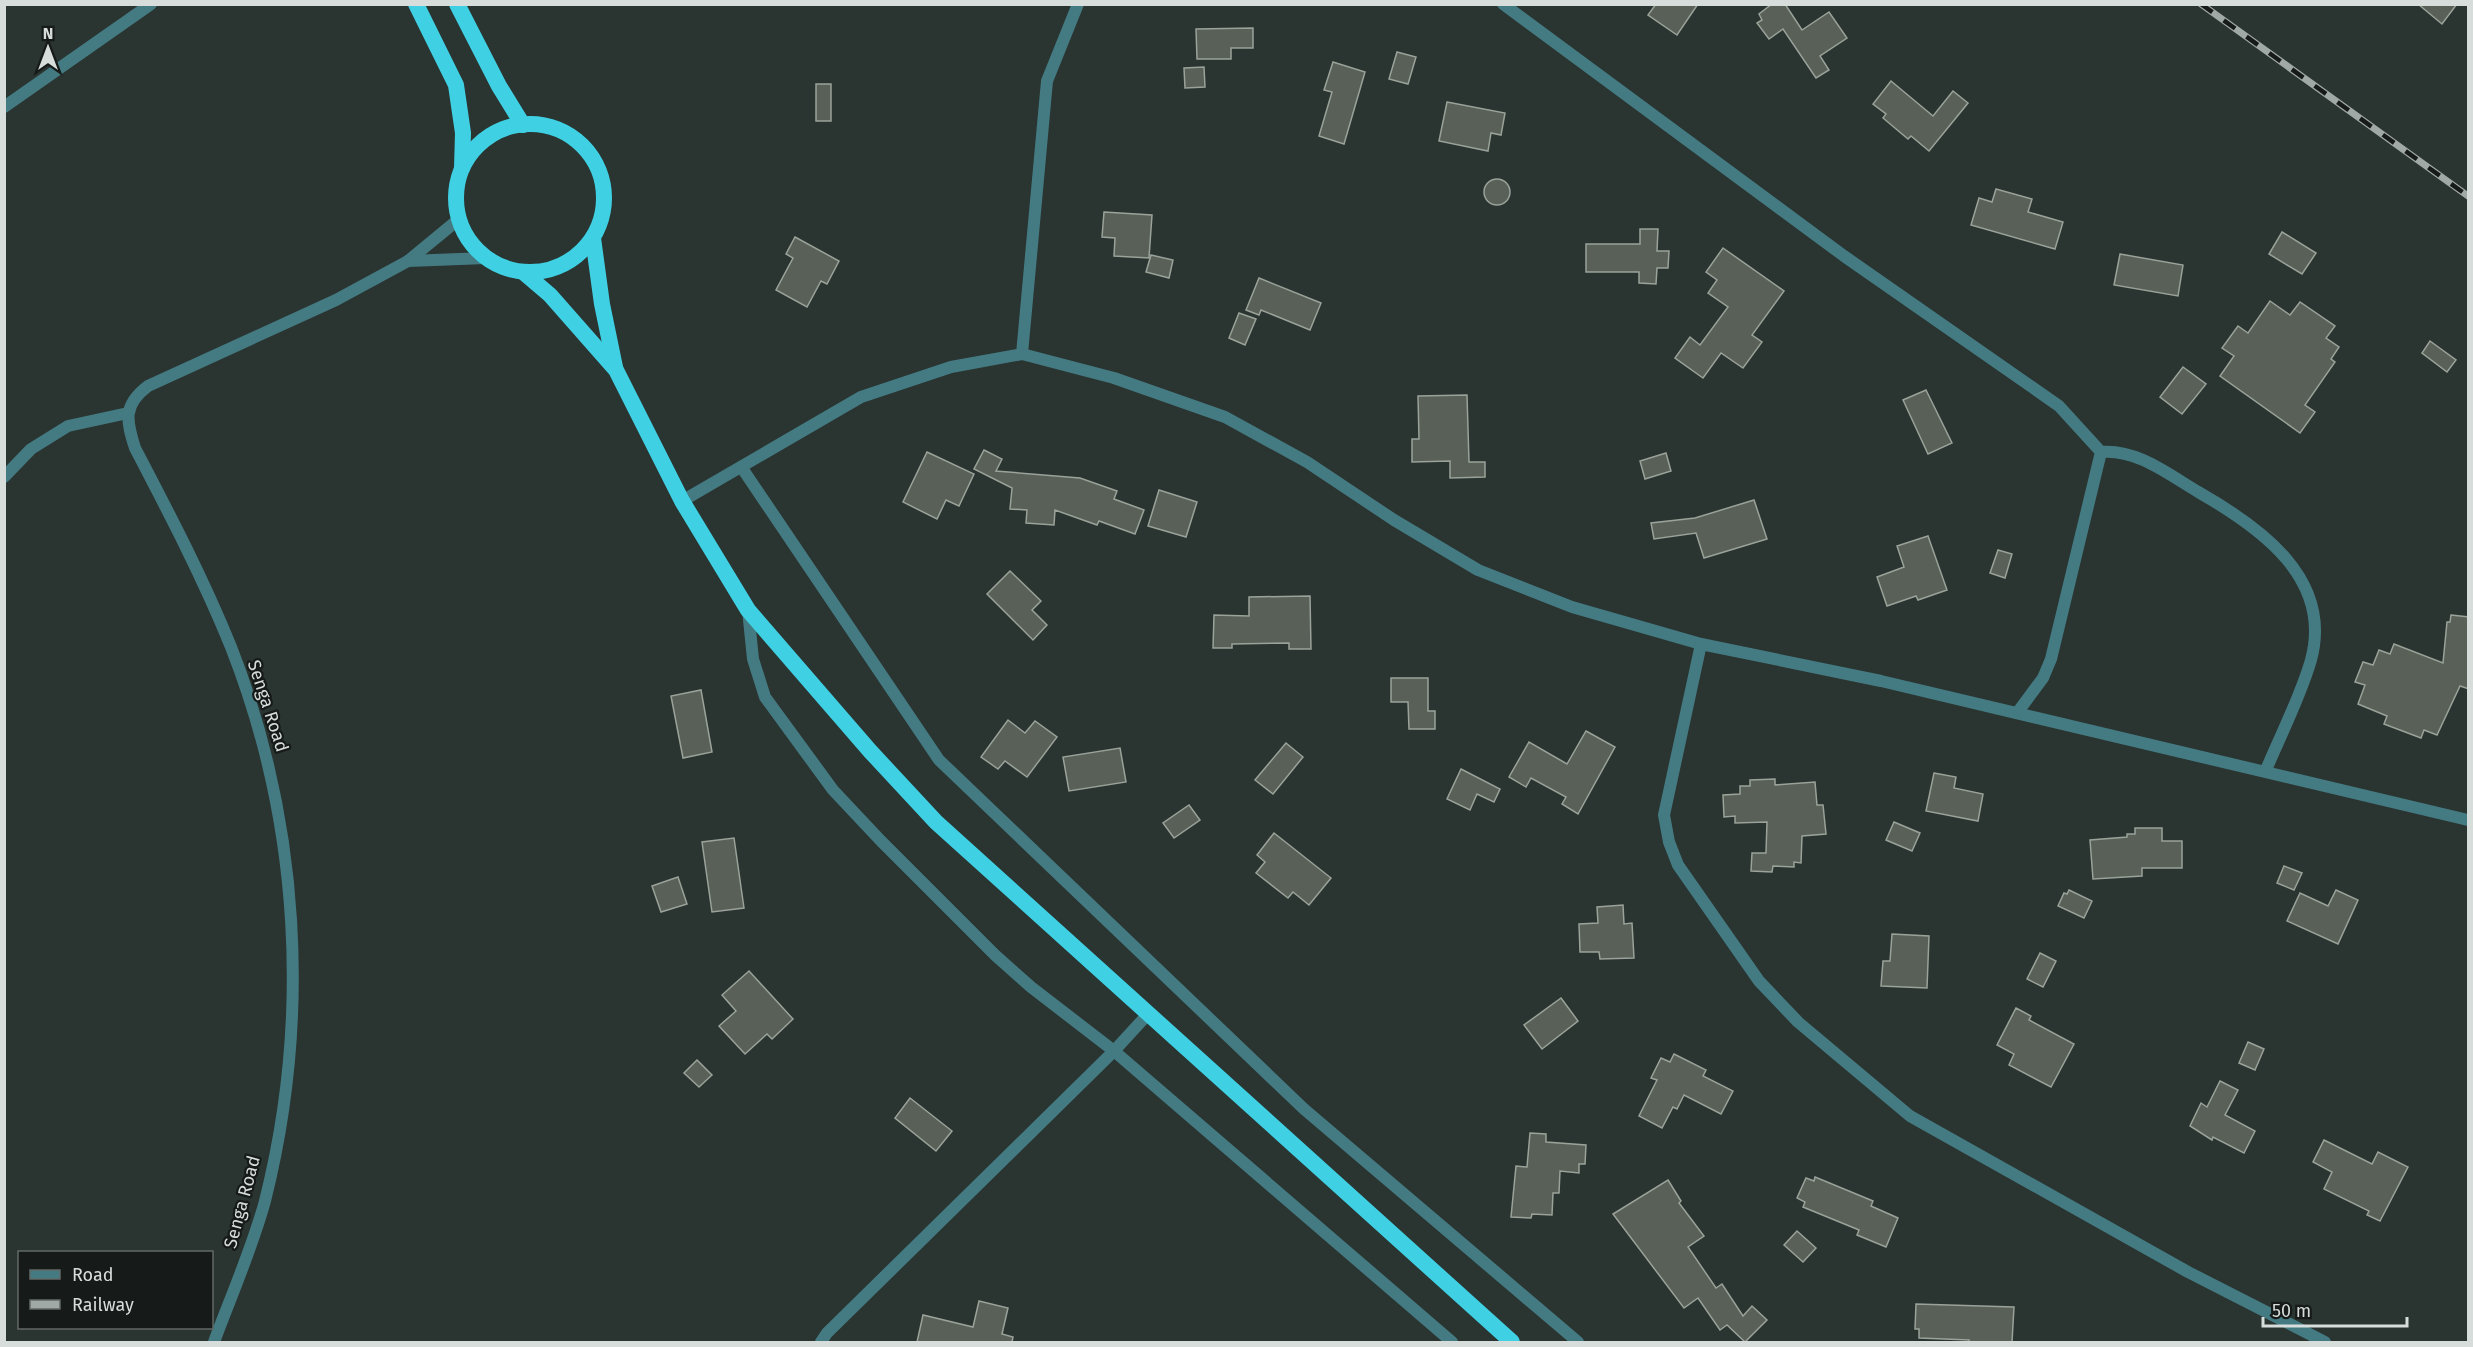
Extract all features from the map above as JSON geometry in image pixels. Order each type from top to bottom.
[{"type":"highway","points":[[416,4],[456,86],[463,133],[462,168],[456,193],[459,219],[469,240],[486,258],[504,267],[523,272],[543,271],[563,265],[580,253],[593,238],[603,213],[604,185],[594,160],[575,139],[551,127],[523,124],[498,132],[477,147],[462,168]]},
{"type":"highway","points":[[457,4],[499,86],[523,124]]},
{"type":"highway","points":[[593,238],[602,304],[616,370]]},
{"type":"highway","points":[[523,272],[550,295],[616,370],[682,501],[748,610],[863,743],[936,822],[1512,1342]]},
{"type":"street","points":[[4,107],[151,4]]},
{"type":"street","points":[[1022,354],[1047,81],[1078,4]]},
{"type":"street","points":[[1503,4],[1844,256],[2059,406],[2101,452],[2134,455],[2224,507],[2284,553],[2301,576],[2312,605],[2314,633],[2311,660],[2266,770]]},
{"type":"street","points":[[4,477],[31,449],[68,426],[128,413],[137,395],[148,386],[336,300],[408,261],[459,219]]},
{"type":"street","points":[[408,261],[486,258]]},
{"type":"street","points":[[682,501],[861,397],[951,367],[1022,354],[1114,378],[1225,417],[1307,462],[1394,520],[1478,570],[1572,607],[1701,644],[1881,681],[2266,770],[2469,820]]},
{"type":"street","name":"Senga Road","points":[[128,413],[129,431],[135,448],[193,561],[231,648],[261,737],[275,793],[292,926],[294,1002],[286,1093],[265,1201],[214,1342]]},
{"type":"street","points":[[2017,713],[2043,678],[2051,659],[2101,452]]},
{"type":"street","points":[[742,468],[939,760],[1304,1109],[1578,1342]]},
{"type":"street","points":[[748,610],[753,659],[765,697],[833,790],[995,955],[1039,993],[1114,1051],[1452,1342]]},
{"type":"street","points":[[1701,644],[1664,815],[1669,843],[1678,865],[1759,981],[1798,1022],[1910,1116],[2178,1266],[2325,1342]]},
{"type":"street","points":[[821,1342],[835,1325],[1114,1051],[1148,1014]]},
{"type":"building","points":[[1656,4],[1698,4],[1677,35],[1648,15]]},
{"type":"building","points":[[1772,4],[1785,4],[1802,30],[1829,12],[1847,38],[1820,56],[1829,70],[1816,78],[1783,29],[1769,39],[1757,23],[1762,20],[1759,14]]},
{"type":"building","points":[[2418,4],[2457,4],[2442,24]]},
{"type":"building","points":[[1253,28],[1253,48],[1231,48],[1231,59],[1197,59],[1196,29]]},
{"type":"building","points":[[1397,52],[1416,57],[1408,84],[1389,79]]},
{"type":"building","points":[[1333,62],[1365,72],[1344,144],[1319,136],[1332,92],[1324,90]]},
{"type":"building","points":[[1204,67],[1205,87],[1185,88],[1184,68]]},
{"type":"building","points":[[1891,81],[1933,116],[1953,91],[1968,103],[1929,151],[1911,136],[1908,139],[1883,118],[1886,114],[1873,104]]},
{"type":"building","points":[[816,84],[831,84],[831,121],[816,121]]},
{"type":"building","points":[[1447,102],[1505,113],[1501,135],[1491,133],[1488,151],[1439,141]]},
{"type":"building","points":[[1497,179],[1506,183],[1510,192],[1506,201],[1497,205],[1488,201],[1484,192],[1488,183]]},
{"type":"building","points":[[1996,189],[2032,199],[2028,212],[2063,222],[2055,249],[1971,225],[1979,198],[1992,202]]},
{"type":"building","points":[[1104,212],[1152,215],[1149,258],[1114,256],[1115,238],[1102,237]]},
{"type":"building","points":[[1640,229],[1658,229],[1657,251],[1669,251],[1668,268],[1657,268],[1656,284],[1639,283],[1639,272],[1586,272],[1586,244],[1640,244]]},
{"type":"building","points":[[2282,232],[2316,253],[2302,274],[2269,254]]},
{"type":"building","points":[[795,237],[839,261],[827,284],[821,281],[807,307],[776,290],[793,258],[786,254]]},
{"type":"building","points":[[1723,248],[1784,291],[1752,335],[1762,342],[1743,368],[1721,353],[1703,378],[1675,358],[1690,337],[1700,345],[1728,307],[1708,293],[1717,280],[1706,272]]},
{"type":"building","points":[[2120,254],[2183,265],[2178,296],[2114,285]]},
{"type":"building","points":[[1151,255],[1173,260],[1169,278],[1146,272]]},
{"type":"building","points":[[1259,278],[1321,303],[1310,330],[1261,310],[1259,315],[1246,310]]},
{"type":"building","points":[[2270,301],[2290,315],[2300,302],[2335,326],[2326,338],[2339,347],[2331,359],[2335,362],[2305,405],[2315,412],[2300,433],[2220,376],[2234,356],[2222,348],[2238,326],[2248,333]]},
{"type":"building","points":[[1239,313],[1256,319],[1245,345],[1229,338]]},
{"type":"building","points":[[2430,341],[2456,360],[2447,372],[2422,353]]},
{"type":"building","points":[[2183,367],[2206,384],[2182,414],[2160,397]]},
{"type":"building","points":[[1926,390],[1952,443],[1928,454],[1903,400]]},
{"type":"building","points":[[1467,395],[1469,462],[1485,462],[1485,477],[1450,478],[1450,461],[1412,462],[1412,439],[1419,439],[1418,396]]},
{"type":"building","points":[[984,450],[1002,459],[996,471],[1080,478],[1117,491],[1114,499],[1144,510],[1135,534],[1099,521],[1097,525],[1055,510],[1054,525],[1026,523],[1027,510],[1010,509],[1012,488],[974,469]]},
{"type":"building","points":[[927,452],[974,474],[959,506],[946,500],[937,519],[903,502]]},
{"type":"building","points":[[1666,453],[1671,471],[1645,479],[1640,461]]},
{"type":"building","points":[[1159,490],[1197,502],[1186,537],[1148,526]]},
{"type":"building","points":[[1754,500],[1767,539],[1704,558],[1696,533],[1654,539],[1651,523],[1695,518]]},
{"type":"building","points":[[1928,536],[1947,590],[1918,600],[1916,596],[1887,606],[1877,577],[1904,567],[1897,546]]},
{"type":"building","points":[[1998,550],[2012,554],[2005,578],[1990,573]]},
{"type":"building","points":[[1010,571],[1041,601],[1032,610],[1047,625],[1033,640],[987,594]]},
{"type":"building","points":[[1310,596],[1311,649],[1289,649],[1289,643],[1232,644],[1232,648],[1213,648],[1214,615],[1249,616],[1249,597]]},
{"type":"building","points":[[2451,615],[2469,617],[2469,689],[2460,686],[2437,735],[2424,730],[2421,738],[2384,724],[2387,716],[2358,704],[2365,685],[2355,682],[2363,662],[2373,665],[2379,650],[2390,654],[2394,644],[2443,663],[2447,622],[2450,622]]},
{"type":"building","points":[[1391,678],[1428,678],[1428,711],[1435,711],[1435,729],[1409,729],[1408,702],[1391,702]]},
{"type":"building","points":[[701,690],[712,752],[683,758],[671,696]]},
{"type":"building","points":[[1008,720],[1025,733],[1035,721],[1057,737],[1027,777],[1005,761],[998,769],[981,757]]},
{"type":"building","points":[[1586,731],[1615,747],[1578,814],[1562,804],[1566,797],[1531,778],[1526,787],[1509,777],[1529,742],[1567,764]]},
{"type":"building","points":[[1286,743],[1303,757],[1273,794],[1255,780]]},
{"type":"building","points":[[1120,748],[1126,782],[1069,791],[1063,757]]},
{"type":"building","points":[[1461,769],[1500,789],[1494,802],[1477,794],[1470,810],[1447,799]]},
{"type":"building","points":[[1934,773],[1956,777],[1954,788],[1983,794],[1978,821],[1926,811]]},
{"type":"building","points":[[1775,779],[1775,785],[1815,782],[1817,805],[1823,805],[1826,834],[1802,836],[1801,863],[1794,862],[1794,867],[1773,866],[1772,872],[1751,871],[1752,853],[1766,853],[1767,822],[1735,823],[1735,816],[1724,817],[1723,795],[1740,794],[1740,786],[1750,786],[1750,780]]},
{"type":"building","points":[[1189,805],[1200,820],[1174,838],[1163,823]]},
{"type":"building","points":[[1894,822],[1920,833],[1912,851],[1886,840]]},
{"type":"building","points":[[2135,828],[2162,828],[2162,841],[2182,841],[2182,868],[2142,868],[2142,876],[2093,879],[2090,840],[2127,837],[2127,834],[2135,834]]},
{"type":"building","points":[[1274,833],[1331,878],[1309,905],[1293,892],[1288,898],[1256,873],[1265,862],[1257,855]]},
{"type":"building","points":[[734,838],[744,908],[712,912],[702,842]]},
{"type":"building","points":[[2284,866],[2302,873],[2294,890],[2277,883]]},
{"type":"building","points":[[678,877],[687,904],[661,912],[652,886]]},
{"type":"building","points":[[2069,890],[2092,901],[2084,918],[2058,906],[2064,893],[2067,894]]},
{"type":"building","points":[[2336,890],[2358,900],[2338,944],[2287,921],[2300,893],[2328,906]]},
{"type":"building","points":[[1623,905],[1624,924],[1632,923],[1634,958],[1600,959],[1599,952],[1580,952],[1579,924],[1598,923],[1597,907]]},
{"type":"building","points":[[1892,934],[1929,936],[1927,988],[1881,986],[1883,961],[1890,961]]},
{"type":"building","points":[[2040,953],[2056,961],[2043,987],[2027,979]]},
{"type":"building","points":[[749,971],[793,1019],[772,1039],[767,1034],[745,1054],[719,1026],[736,1011],[722,995]]},
{"type":"building","points":[[1561,998],[1578,1021],[1542,1049],[1524,1025]]},
{"type":"building","points":[[2016,1008],[2031,1016],[2029,1020],[2074,1044],[2051,1087],[2009,1065],[2014,1054],[1997,1045]]},
{"type":"building","points":[[2248,1042],[2264,1049],[2255,1070],[2239,1063]]},
{"type":"building","points":[[1674,1054],[1706,1070],[1703,1076],[1733,1091],[1721,1114],[1684,1095],[1677,1109],[1673,1107],[1662,1128],[1639,1116],[1657,1080],[1651,1078],[1661,1058],[1670,1062]]},
{"type":"building","points":[[697,1060],[712,1075],[699,1087],[684,1073]]},
{"type":"building","points":[[2220,1081],[2238,1090],[2225,1115],[2255,1131],[2244,1153],[2213,1137],[2212,1140],[2190,1126],[2201,1103],[2207,1107]]},
{"type":"building","points":[[910,1098],[952,1131],[936,1151],[895,1118]]},
{"type":"building","points":[[1530,1133],[1546,1134],[1546,1142],[1586,1145],[1585,1164],[1579,1164],[1579,1173],[1560,1171],[1559,1193],[1553,1193],[1552,1215],[1532,1214],[1531,1218],[1511,1217],[1516,1166],[1527,1167]]},
{"type":"building","points":[[2324,1140],[2372,1164],[2378,1152],[2408,1167],[2380,1221],[2367,1215],[2369,1211],[2324,1189],[2332,1172],[2313,1162]]},
{"type":"building","points":[[1815,1177],[1873,1201],[1871,1206],[1898,1218],[1886,1247],[1857,1235],[1859,1230],[1803,1207],[1805,1202],[1797,1198],[1806,1178],[1814,1181]]},
{"type":"building","points":[[1668,1180],[1681,1201],[1679,1203],[1704,1236],[1688,1247],[1716,1288],[1722,1284],[1743,1316],[1752,1306],[1767,1320],[1745,1342],[1727,1325],[1720,1330],[1698,1298],[1684,1308],[1613,1214]]},
{"type":"building","points":[[1797,1231],[1816,1248],[1803,1262],[1784,1245]]},
{"type":"building","points":[[979,1301],[1008,1308],[1002,1334],[1013,1337],[1012,1342],[917,1342],[923,1315],[973,1327]]},
{"type":"building","points":[[1916,1304],[2014,1307],[2012,1342],[1969,1342],[1969,1340],[1919,1338],[1919,1329],[1915,1329]]},
{"type":"railway","points":[[2201,4],[2468,196]]}]
